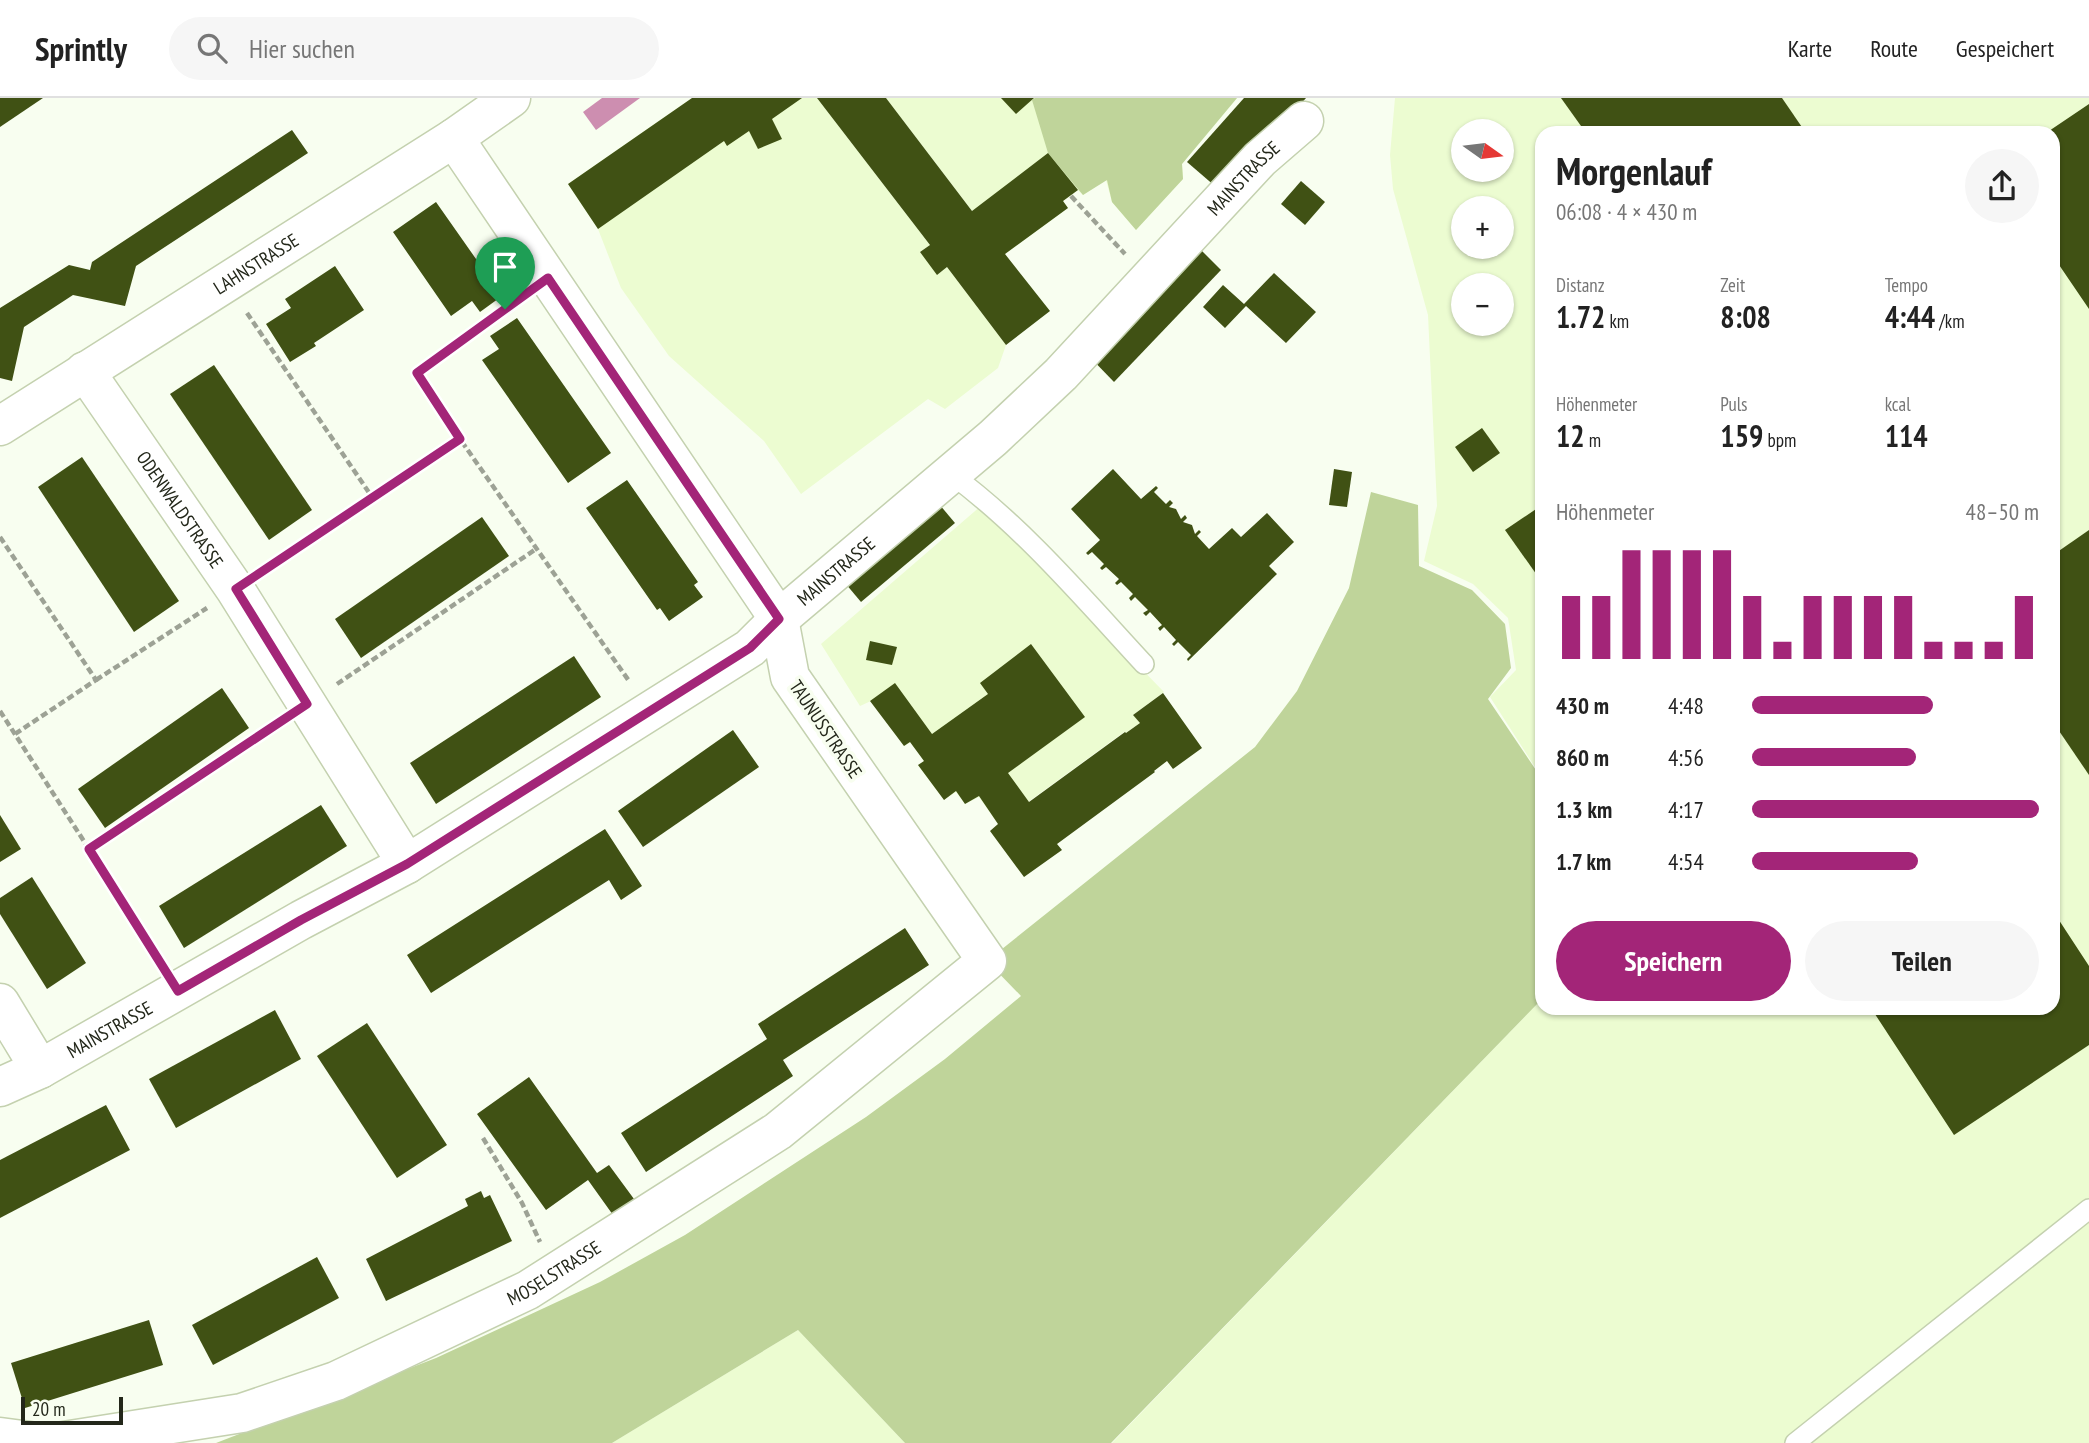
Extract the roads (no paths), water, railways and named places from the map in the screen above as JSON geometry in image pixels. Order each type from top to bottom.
[{"type":"street","name":"LAHNSTRASSE","points":[[0,426],[454,138],[511,98]]},
{"type":"street","name":"MAINSTRASSE","points":[[0,1087],[40,1069],[301,920],[407,864],[750,648],[779,619],[993,438],[1060,374],[1260,159],[1304,121]]},
{"type":"street","name":"TAUNUSSTRASSE","points":[[454,138],[779,619],[790,677],[987,961]]},
{"type":"street","name":"ODENWALDSTRASSE","points":[[85,371],[236,589],[407,864]]},
{"type":"street","name":"MOSELSTRASSE","points":[[51,1443],[242,1413],[336,1381],[528,1290],[778,1131],[987,961]]},
{"type":"street","points":[[0,1003],[40,1069]]},
{"type":"street","points":[[0,1437],[45,1443]]},
{"type":"lane","points":[[951,474],[982,497],[1033,546],[1144,664]]},
{"type":"lane","points":[[1795,1443],[2089,1209]]}]
